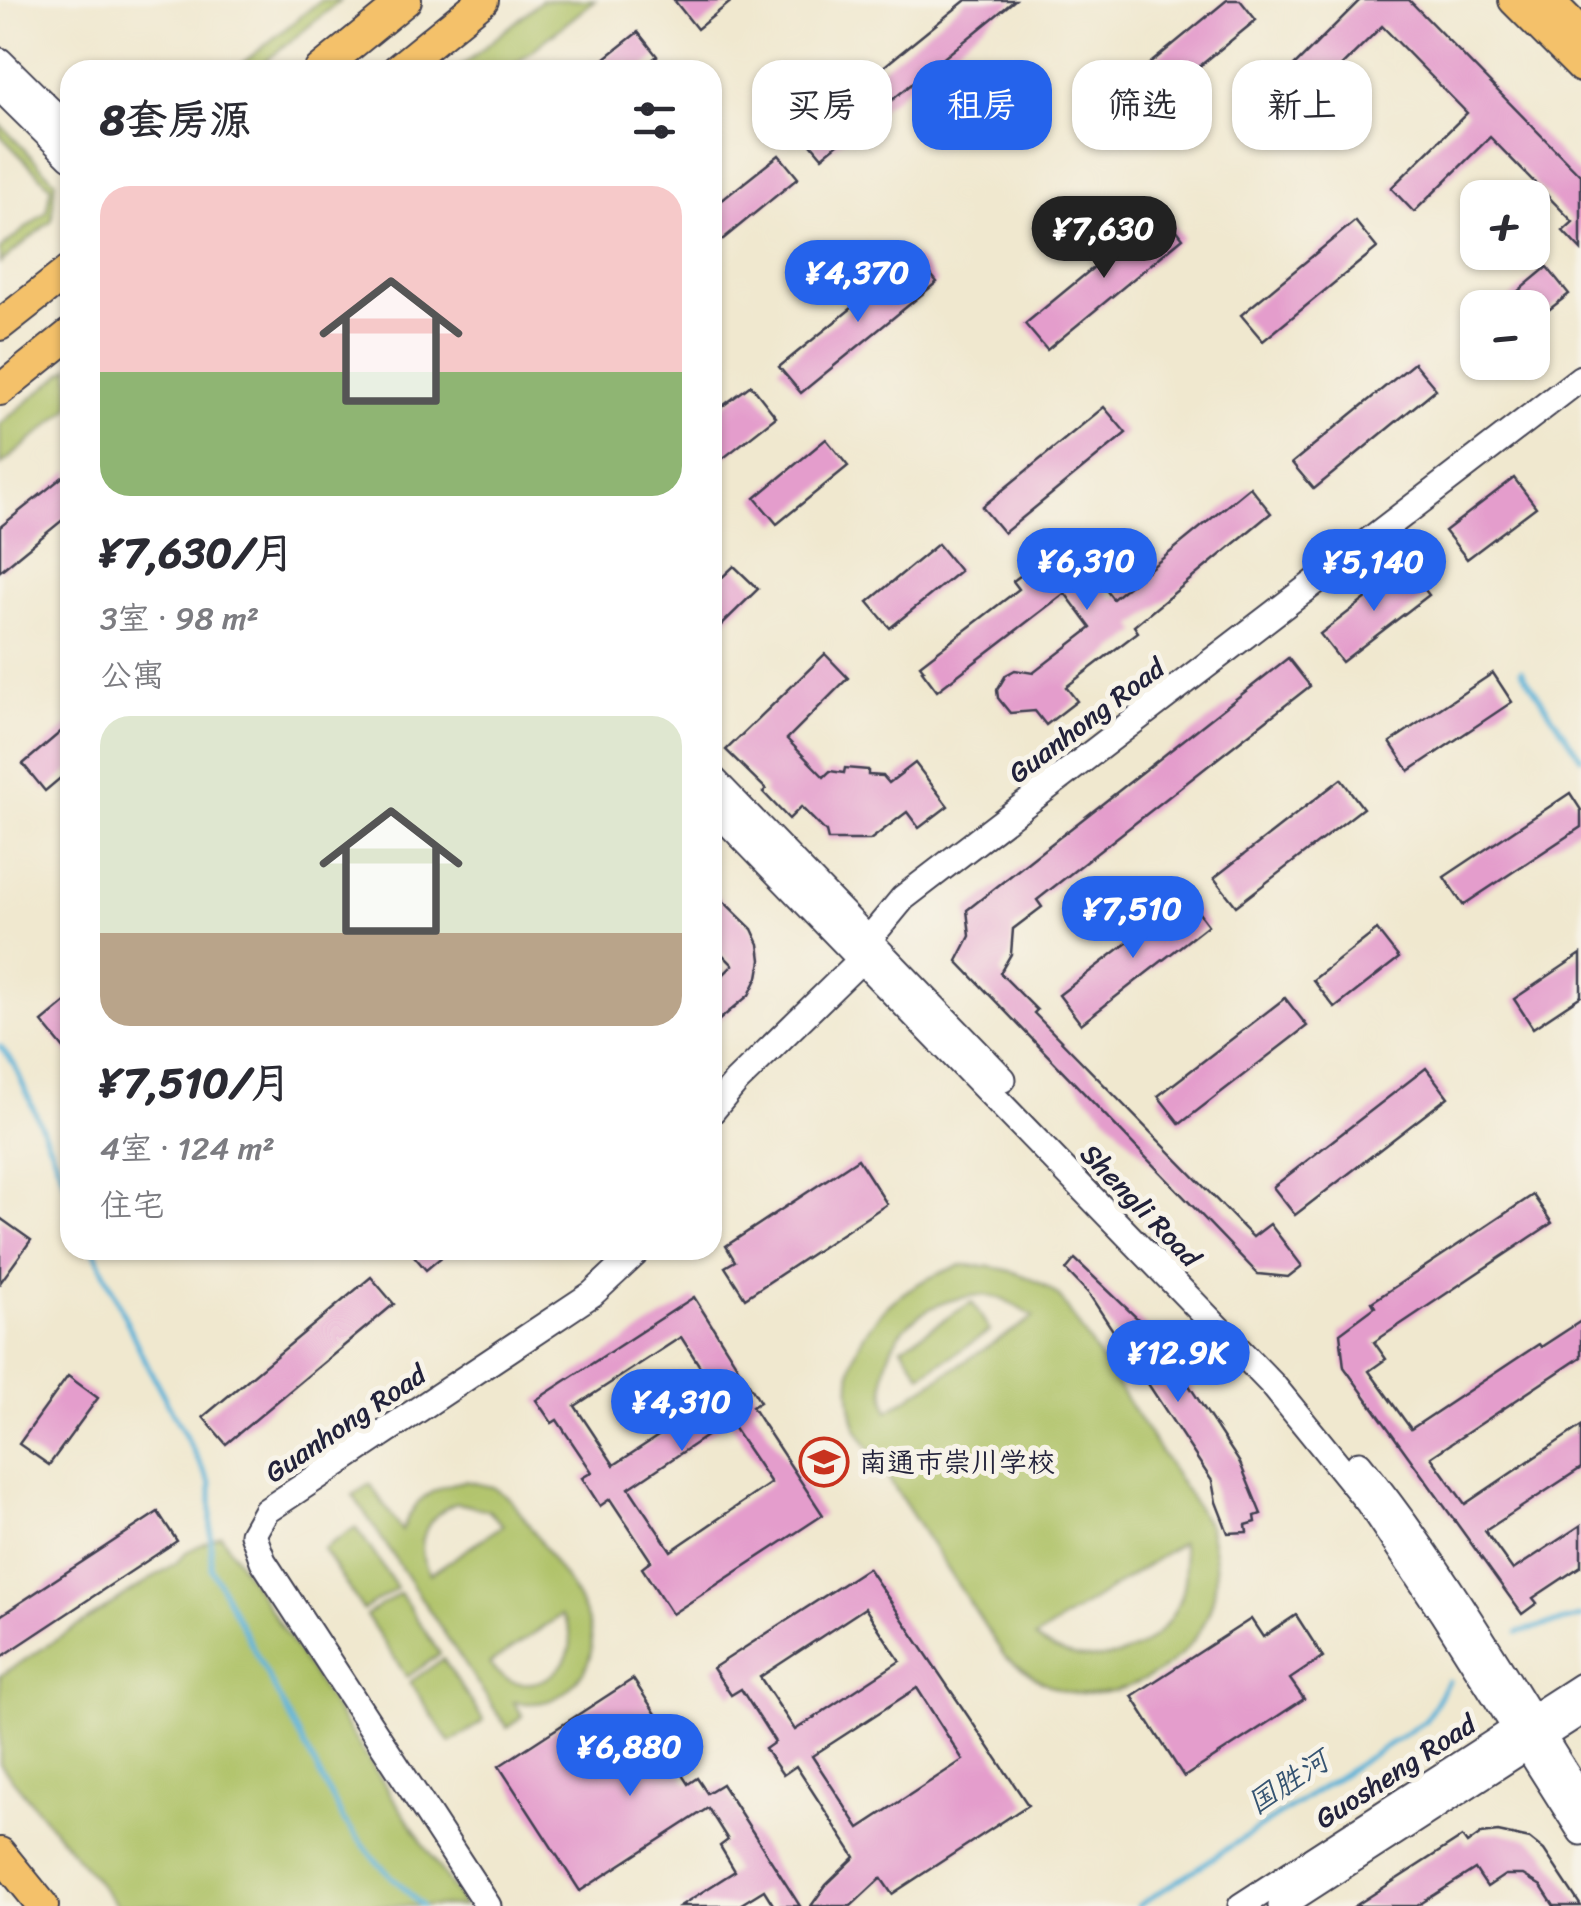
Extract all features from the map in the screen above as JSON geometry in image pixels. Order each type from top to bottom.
[{"type":"main road","points":[[332,60],[406,0]]},
{"type":"main road","points":[[409,60],[483,0]]},
{"type":"main road","points":[[1514,0],[1581,67]]},
{"type":"main road","points":[[1548,0],[1581,33]]},
{"type":"main road","points":[[0,324],[60,278]]},
{"type":"main road","points":[[0,390],[60,342]]},
{"type":"main road","points":[[0,1853],[42,1906]]},
{"type":"street","points":[[0,61],[60,120]]},
{"type":"street","points":[[0,88],[60,148]]},
{"type":"street","name":"Guanhong Road","points":[[722,1099],[867,948],[904,898],[1581,378]]},
{"type":"street","name":"Shengli Road","points":[[722,789],[867,948],[1335,1436],[1384,1495],[1530,1733],[1581,1832]]},
{"type":"street","name":"Shengli Road","points":[[722,815],[867,948]]},
{"type":"street","name":"Guanhong Road","points":[[488,1906],[263,1560],[253,1534],[266,1511],[592,1294],[628,1260]]},
{"type":"street","name":"Guosheng Road","points":[[1281,1906],[1530,1733],[1581,1686]]},
{"type":"street","name":"Guosheng Road","points":[[1241,1906],[1530,1733],[1581,1712]]},
{"type":"street","name":"Shengli Road","points":[[1530,1733],[1581,1796]]},
{"type":"green space","points":[[321,0],[341,0],[267,60],[246,60]]},
{"type":"green space","points":[[542,0],[595,0],[520,60],[469,60]]},
{"type":"green space","points":[[0,124],[55,181],[52,220],[0,263],[0,249],[46,212],[51,187],[0,135]]},
{"type":"green space","points":[[60,375],[60,416],[0,466],[0,424]]},
{"type":"green space","points":[[962,1265],[1002,1269],[1026,1276],[1060,1297],[1208,1525],[1215,1567],[1210,1609],[1189,1646],[1156,1674],[1116,1690],[1074,1693],[1046,1684],[1005,1657],[857,1430],[850,1399],[851,1372],[858,1347],[888,1305],[935,1275]],"holes":[[[984,1295],[1003,1299],[1034,1317],[888,1411],[886,1364],[904,1328],[939,1305]],[[1181,1543],[1185,1575],[1178,1603],[1164,1626],[1144,1644],[1119,1655],[1092,1658],[1063,1653],[1035,1638]]]},
{"type":"green space","points":[[972,1302],[990,1331],[921,1375],[902,1347]]},
{"type":"green space","points":[[465,1481],[493,1487],[510,1499],[573,1591],[588,1620],[591,1651],[576,1681],[548,1701],[514,1702],[523,1716],[507,1728],[353,1495],[370,1484],[402,1531],[418,1503]],"holes":[[[457,1503],[488,1510],[503,1525],[430,1574],[422,1552],[425,1532],[437,1515]],[[561,1615],[570,1631],[570,1647],[553,1674],[522,1683],[505,1678],[489,1664]]]},
{"type":"green space","points":[[356,1527],[397,1588],[363,1610],[323,1549]]},
{"type":"green space","points":[[221,1535],[464,1906],[117,1906],[0,1764],[0,1676],[177,1562],[186,1552]]},
{"type":"green space","points":[[400,1593],[440,1654],[407,1677],[366,1615]]},
{"type":"green space","points":[[443,1659],[484,1721],[450,1743],[410,1682]]},
{"type":"building","points":[[674,0],[733,0],[697,29]]},
{"type":"building","points":[[966,0],[1015,0],[941,60],[912,60],[912,84],[892,100],[892,60]]},
{"type":"building","points":[[1227,0],[1240,0],[1256,20],[1207,60],[1154,60]]},
{"type":"building","points":[[1360,0],[1409,0],[1581,176],[1581,250],[1563,231],[1573,222],[1550,198],[1550,180],[1532,180],[1490,137],[1414,212],[1391,188],[1467,113],[1382,26],[1348,60],[1300,60]]},
{"type":"building","points":[[638,32],[657,56],[652,60],[603,60]]},
{"type":"building","points":[[779,155],[798,178],[722,240],[722,200]]},
{"type":"building","points":[[1162,211],[1183,238],[1047,350],[1025,324]]},
{"type":"building","points":[[1355,221],[1377,248],[1263,341],[1241,315]]},
{"type":"building","points":[[916,256],[937,282],[801,393],[779,367]]},
{"type":"building","points":[[1543,270],[1549,270],[1569,294],[1550,309],[1550,290],[1520,290]]},
{"type":"building","points":[[1414,363],[1436,389],[1314,489],[1292,463]]},
{"type":"building","points":[[751,385],[776,417],[722,459],[722,407]]},
{"type":"building","points":[[1104,407],[1126,433],[1004,533],[982,507]]},
{"type":"building","points":[[826,439],[848,466],[777,524],[755,498]]},
{"type":"building","points":[[1514,478],[1536,507],[1467,559],[1445,531]]},
{"type":"building","points":[[60,479],[60,522],[0,571],[0,527]]},
{"type":"building","points":[[1250,487],[1271,513],[1134,626],[1138,632],[1066,687],[1077,701],[1046,725],[1035,711],[1010,713],[998,698],[997,690],[1006,675],[1015,670],[1033,673],[1091,628],[1065,593],[937,691],[922,671],[920,665],[1019,589],[1013,581],[1031,568],[1037,575],[1073,547],[1113,599]]},
{"type":"building","points":[[938,544],[960,571],[890,628],[868,602]]},
{"type":"building","points":[[734,566],[758,589],[722,624],[722,577]]},
{"type":"building","points":[[1407,567],[1429,595],[1342,662],[1320,634]]},
{"type":"building","points":[[825,654],[848,678],[787,739],[824,777],[830,771],[844,773],[845,768],[868,770],[868,775],[883,776],[889,783],[915,763],[948,806],[919,828],[907,812],[870,840],[828,840],[826,832],[801,807],[789,819],[763,792],[766,789],[726,750]]},
{"type":"building","points":[[1288,658],[1310,686],[1037,900],[1042,907],[1013,929],[1011,954],[1000,973],[1037,1010],[1034,1013],[1253,1237],[1270,1224],[1302,1266],[1288,1277],[1258,1274],[957,961],[970,936],[967,910]]},
{"type":"building","points":[[1493,673],[1512,702],[1409,771],[1390,742]]},
{"type":"building","points":[[60,733],[60,778],[45,791],[23,764]]},
{"type":"building","points":[[1341,779],[1363,808],[1236,906],[1214,878]]},
{"type":"building","points":[[1570,793],[1581,810],[1581,827],[1463,905],[1444,877]]},
{"type":"building","points":[[1187,897],[1208,925],[1081,1024],[1059,995]]},
{"type":"building","points":[[722,900],[752,929],[761,960],[749,995],[722,1018],[722,976],[733,965],[722,954]]},
{"type":"building","points":[[1377,930],[1399,958],[1335,1008],[1313,980]]},
{"type":"building","points":[[1581,954],[1581,996],[1533,1028],[1514,999]]},
{"type":"building","points":[[1285,998],[1307,1026],[1180,1124],[1158,1096]]},
{"type":"building","points":[[60,1007],[60,1044],[42,1022]]},
{"type":"building","points":[[1426,1068],[1448,1097],[1295,1215],[1273,1187]]},
{"type":"building","points":[[858,1159],[887,1204],[745,1298],[725,1267],[735,1261],[726,1246]]},
{"type":"building","points":[[1533,1195],[1552,1223],[1374,1342],[1386,1359],[1369,1371],[1411,1429],[1539,1344],[1541,1347],[1581,1321],[1581,1357],[1431,1457],[1465,1504],[1581,1426],[1581,1468],[1485,1531],[1513,1570],[1581,1525],[1581,1566],[1533,1598],[1537,1603],[1522,1614],[1344,1367],[1340,1333],[1375,1307],[1372,1302]]},
{"type":"building","points":[[0,1218],[31,1240],[0,1283]]},
{"type":"building","points":[[1075,1259],[1158,1338],[1240,1463],[1261,1514],[1255,1516],[1256,1522],[1246,1525],[1247,1532],[1228,1533],[1212,1481],[1089,1294],[1066,1270]]},
{"type":"building","points":[[418,1260],[438,1260],[426,1270]]},
{"type":"building","points":[[371,1277],[394,1304],[226,1444],[203,1417]]},
{"type":"building","points":[[694,1297],[760,1402],[752,1407],[823,1515],[672,1614],[642,1568],[651,1561],[610,1499],[600,1506],[582,1478],[592,1472],[557,1420],[552,1423],[536,1400]],"holes":[[[681,1337],[719,1396],[614,1465],[575,1406]],[[729,1421],[771,1483],[671,1551],[629,1488]]]},
{"type":"building","points":[[68,1376],[98,1398],[49,1465],[19,1444]]},
{"type":"building","points":[[158,1512],[177,1541],[0,1658],[0,1616]]},
{"type":"building","points":[[868,1568],[1028,1805],[892,1894],[881,1878],[851,1906],[811,1906],[855,1857],[796,1766],[783,1775],[765,1749],[775,1742],[741,1689],[731,1695],[713,1668]],"holes":[[[865,1608],[900,1661],[795,1730],[760,1677]],[[917,1688],[963,1760],[859,1828],[812,1756]]]},
{"type":"building","points":[[1296,1615],[1323,1657],[1290,1679],[1304,1699],[1184,1777],[1132,1696],[1251,1619],[1263,1637]]},
{"type":"building","points":[[633,1679],[681,1752],[671,1758],[688,1784],[697,1778],[707,1793],[722,1784],[800,1906],[774,1906],[764,1890],[738,1906],[680,1906],[735,1871],[720,1846],[728,1840],[708,1808],[580,1891],[499,1766]]},
{"type":"building","points":[[1498,1832],[1530,1839],[1544,1850],[1581,1906],[1554,1906],[1541,1886],[1523,1875],[1505,1875],[1487,1887],[1475,1869],[1417,1906],[1355,1906],[1462,1837],[1467,1844],[1481,1834]]},
{"type":"waterway","points":[[1521,670],[1581,758]]},
{"type":"waterway","points":[[0,1046],[14,1064],[60,1170]]},
{"type":"waterway","points":[[99,1260],[143,1357],[211,1484],[211,1568],[344,1821],[378,1863],[422,1906]]},
{"type":"waterway","name":"国胜河","points":[[1518,1632],[1581,1617]]},
{"type":"waterway","name":"国胜河","points":[[1138,1906],[1425,1721],[1448,1681]]},
{"type":"place","name":"南通市崇川学校","points":[[824,1462]]}]
